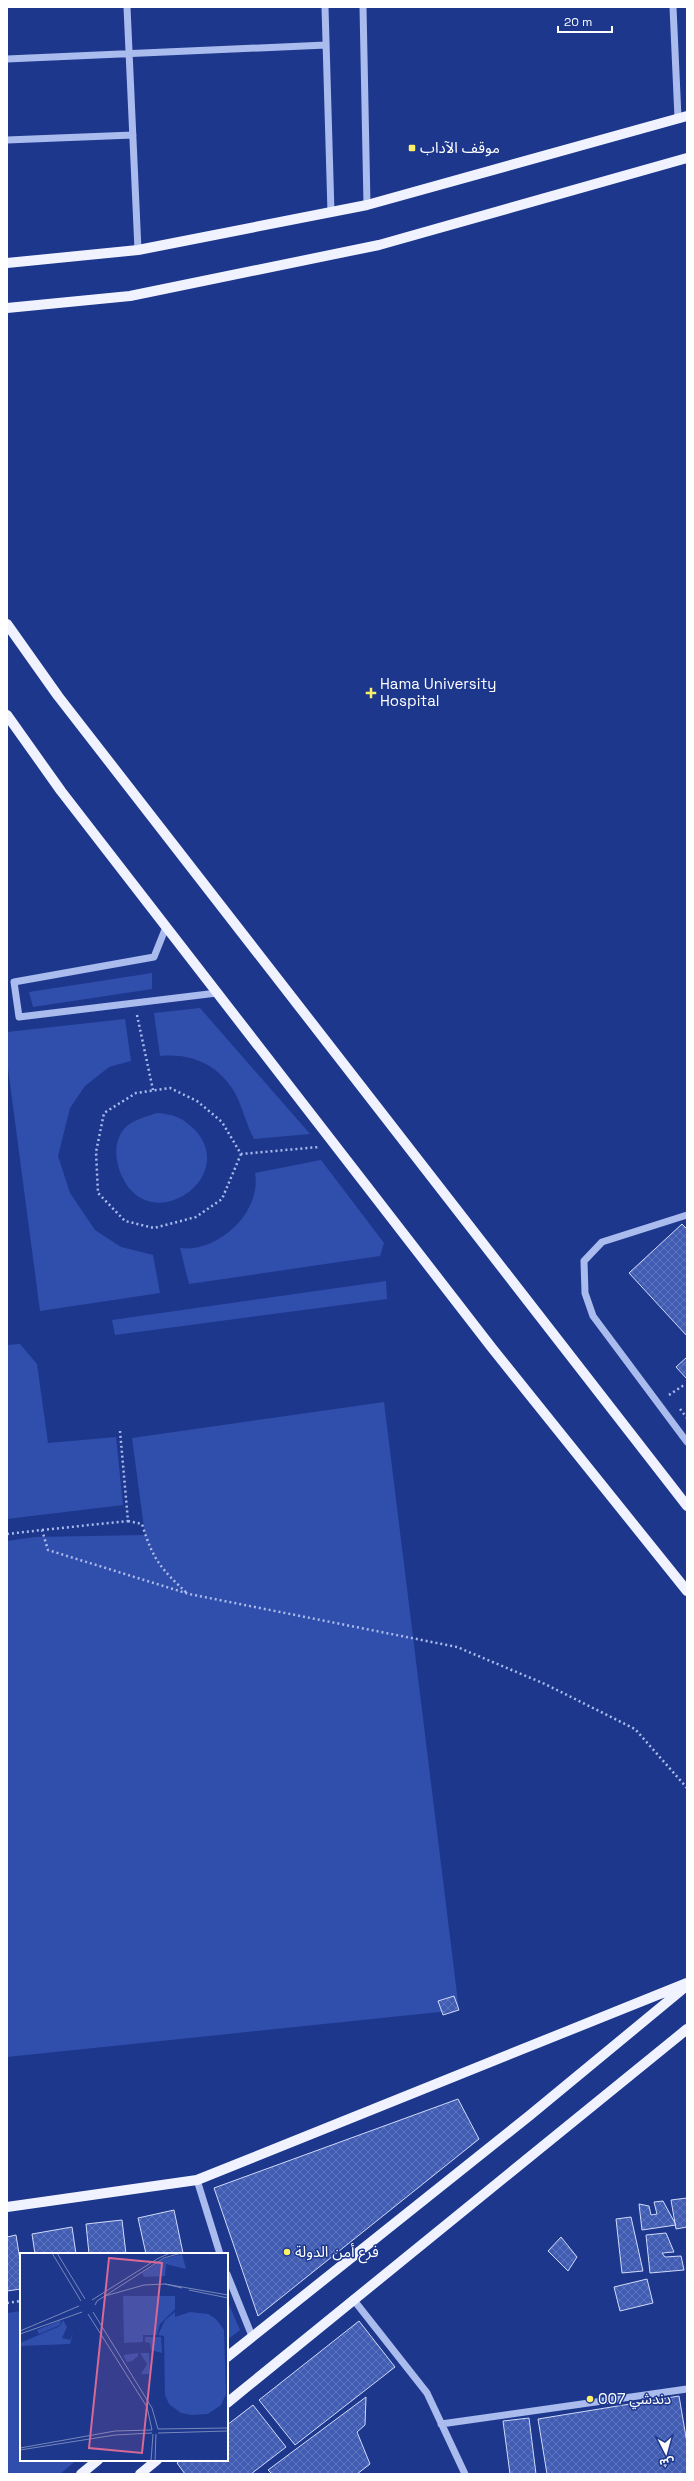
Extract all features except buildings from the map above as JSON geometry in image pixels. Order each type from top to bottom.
[{"type":"main road","points":[[7,263],[138,250],[331,213],[367,205],[682,117]]},
{"type":"main road","points":[[7,308],[130,296],[379,245],[687,158]]},
{"type":"main road","points":[[7,624],[63,702],[687,1506]]},
{"type":"main road","points":[[7,715],[61,791],[492,1348],[687,1591]]},
{"type":"main road","points":[[7,2208],[197,2180],[687,1984]]},
{"type":"main road","points":[[228,2356],[529,2116],[687,1984]]},
{"type":"main road","points":[[228,2402],[353,2299],[687,2029]]},
{"type":"main road","points":[[80,2474],[97,2461]]},
{"type":"main road","points":[[147,2472],[156,2461]]},
{"type":"street","points":[[128,7],[138,250]]},
{"type":"street","points":[[325,7],[331,213]]},
{"type":"street","points":[[363,7],[367,205]]},
{"type":"street","points":[[673,7],[682,117]]},
{"type":"street","points":[[7,59],[326,45]]},
{"type":"street","points":[[7,140],[133,135]]},
{"type":"street","points":[[166,927],[154,957],[14,982],[19,1017],[217,993]]},
{"type":"street","points":[[687,1214],[602,1242],[584,1261],[585,1293],[593,1316],[687,1442]]},
{"type":"street","points":[[197,2180],[220,2253]]},
{"type":"street","points":[[228,2276],[252,2336]]},
{"type":"street","points":[[353,2299],[427,2393],[465,2474]]},
{"type":"street","points":[[441,2424],[687,2389]]},
{"type":"path","points":[[135,1003],[154,1091]]},
{"type":"path","points":[[170,1088],[198,1101],[222,1122],[241,1154],[222,1199],[196,1217],[154,1228],[125,1221],[98,1194],[96,1152],[104,1113],[136,1093],[170,1088]]},
{"type":"path","points":[[241,1154],[335,1145]]},
{"type":"path","points":[[669,1395],[684,1385]]},
{"type":"path","points":[[120,1431],[128,1521]]},
{"type":"path","points":[[7,1534],[128,1521],[142,1524],[150,1550],[164,1572],[189,1594]]},
{"type":"path","points":[[42,1530],[48,1550],[189,1594],[457,1647],[545,1684],[636,1729],[687,1788]]},
{"type":"path","points":[[7,2303],[20,2301]]},
{"type":"shaded area","points":[[152,973],[152,989],[33,1007],[29,992]]},
{"type":"shaded area","points":[[200,1008],[310,1134],[254,1139],[235,1093],[221,1075],[213,1068],[194,1059],[160,1056],[154,1013]]},
{"type":"shaded area","points":[[125,1019],[131,1061],[109,1067],[85,1086],[70,1108],[58,1156],[70,1193],[95,1230],[121,1247],[153,1255],[160,1293],[40,1311],[7,1061],[7,1032]]},
{"type":"shaded area","points":[[157,1113],[177,1117],[194,1129],[205,1146],[207,1163],[201,1178],[190,1191],[176,1199],[160,1203],[143,1199],[129,1188],[118,1167],[116,1151],[120,1136],[127,1126],[139,1119]]},
{"type":"shaded area","points":[[321,1160],[384,1243],[380,1256],[189,1284],[180,1248],[194,1248],[209,1244],[222,1237],[234,1227],[252,1202],[255,1188],[255,1173]]},
{"type":"shaded area","points":[[386,1281],[387,1299],[115,1335],[112,1320]]},
{"type":"shaded area","points":[[20,1344],[37,1364],[48,1443],[116,1437],[123,1505],[7,1519],[7,1345]]},
{"type":"shaded area","points":[[384,1402],[459,2010],[7,2057],[7,1541],[35,1537],[145,1535],[132,1438]]},
{"type":"shaded area","points":[[228,2302],[240,2330],[228,2339]]},
{"type":"shaded area","points":[[20,2311],[20,2461],[76,2461],[60,2474],[7,2474],[7,2313]]},
{"type":"place","name":"موقف الآداب","points":[[412,148]]},
{"type":"place","name":"Hama University Hospital","points":[[371,693]]},
{"type":"place","name":"فرع أمن الدولة","points":[[287,2252]]},
{"type":"place","name":"دندشي 007","points":[[590,2399]]}]
